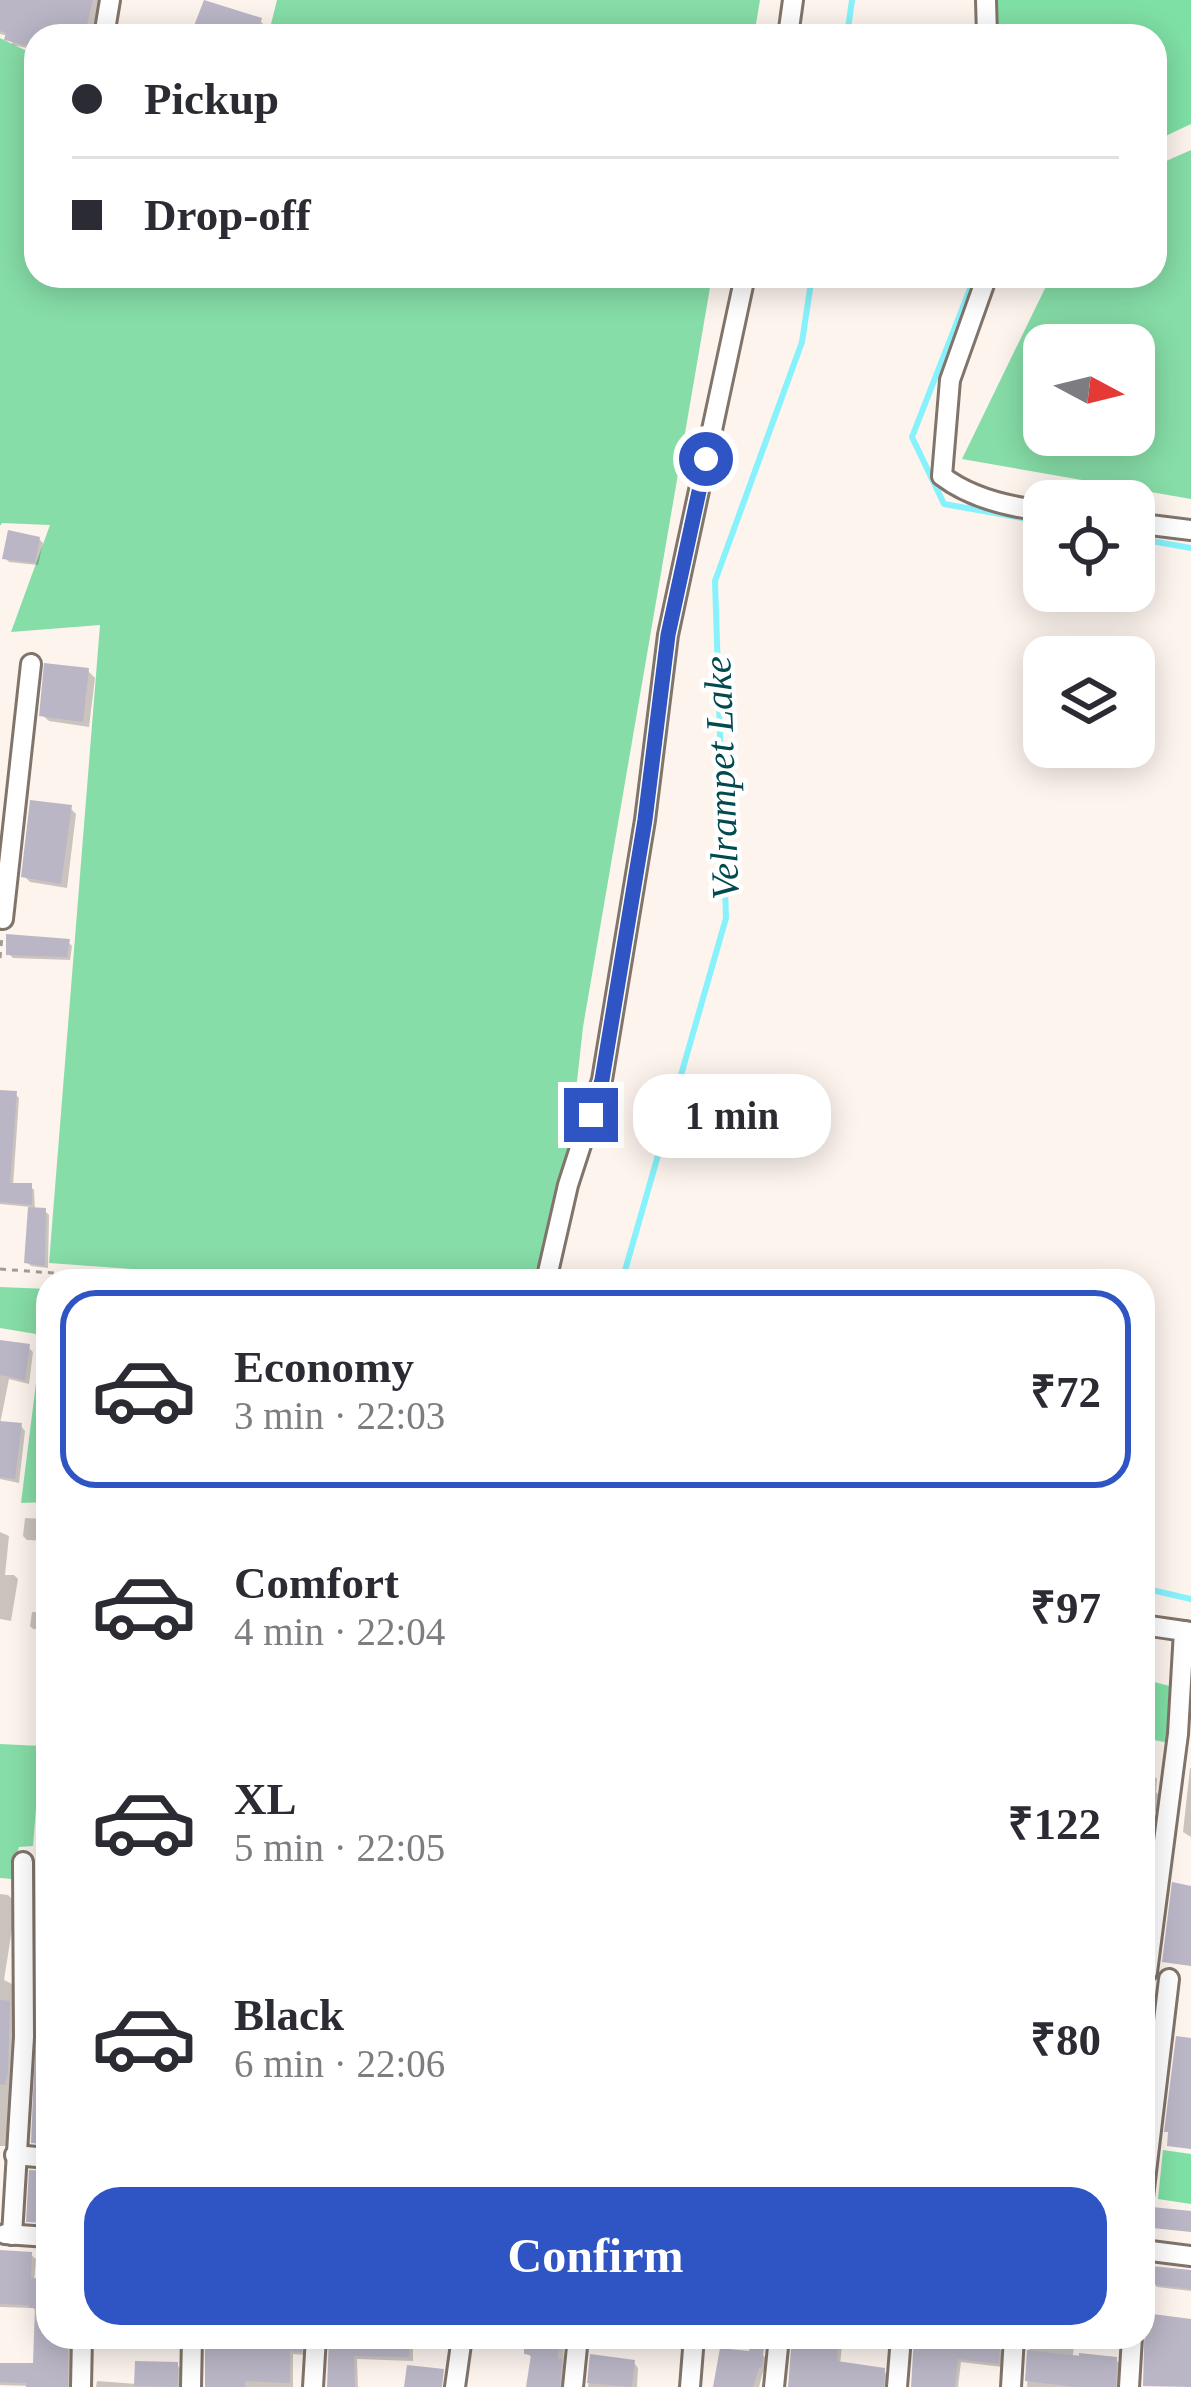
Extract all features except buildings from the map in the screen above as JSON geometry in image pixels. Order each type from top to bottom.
[{"type":"street","points":[[549,1269],[568,1185],[602,1080],[645,820],[668,635],[742,288]]},
{"type":"street","points":[[983,288],[950,380],[942,476],[959,489],[1023,508]]},
{"type":"street","points":[[1155,526],[1191,530]]},
{"type":"street","points":[[2,926],[32,664]]},
{"type":"street","points":[[1155,1627],[1187,1631],[1155,1900]]},
{"type":"street","points":[[23,1862],[23,2047],[6,2234],[36,2236]]},
{"type":"street","points":[[1155,1975],[1191,1982]]},
{"type":"street","points":[[1155,2097],[1169,1979]]},
{"type":"street","points":[[0,2055],[36,2043]]},
{"type":"street","points":[[15,2155],[36,2157]]},
{"type":"street","points":[[1155,2252],[1191,2256]]},
{"type":"street","points":[[81,2387],[82,2349]]},
{"type":"street","points":[[191,2387],[192,2349]]},
{"type":"street","points":[[314,2387],[316,2349]]},
{"type":"street","points":[[455,2387],[460,2349]]},
{"type":"street","points":[[573,2387],[577,2349]]},
{"type":"street","points":[[690,2387],[693,2349]]},
{"type":"street","points":[[774,2349],[774,2387]]},
{"type":"street","points":[[897,2387],[900,2349]]},
{"type":"street","points":[[1010,2387],[1013,2349]]},
{"type":"street","points":[[1129,2387],[1131,2349]]},
{"type":"path","points":[[0,1269],[36,1272]]},
{"type":"green space","points":[[277,0],[760,0],[756,24],[271,24]]},
{"type":"green space","points":[[997,0],[1191,0],[1191,124],[1167,135],[1167,24],[997,24]]},
{"type":"green space","points":[[0,38],[24,50],[24,288],[710,288],[583,1027],[556,1269],[131,1269],[49,1263],[100,625],[11,632],[50,525],[0,526]]},
{"type":"green space","points":[[1191,150],[1191,499],[1155,493],[1155,480],[1082,480],[962,459],[1023,334],[1023,456],[1155,456],[1155,324],[1028,324],[1045,288],[1167,288],[1167,161]]},
{"type":"green space","points":[[0,1287],[36,1288],[36,1334],[0,1328]]},
{"type":"green space","points":[[36,1383],[36,1502],[21,1503]]},
{"type":"green space","points":[[1155,1682],[1177,1688],[1170,1743],[1155,1740]]},
{"type":"green space","points":[[0,1744],[36,1746],[33,1846],[19,1847],[12,1879],[0,1878]]},
{"type":"green space","points":[[1163,2150],[1191,2154],[1191,2204],[1158,2199]]},
{"type":"waterway","name":"Velrampet Lake","points":[[849,24],[852,0]]},
{"type":"waterway","name":"Velrampet Lake","points":[[625,1269],[726,918],[715,581],[802,342],[810,288]]},
{"type":"waterway","name":"Velrampet Lake","points":[[970,288],[912,437],[944,504],[1023,518]]},
{"type":"waterway","name":"Velrampet Lake","points":[[1155,542],[1191,548]]},
{"type":"waterway","name":"Velrampet Lake","points":[[1155,1591],[1191,1599]]},
{"type":"route","points":[[591,1115],[602,1080],[645,820],[668,635],[706,459]]}]
